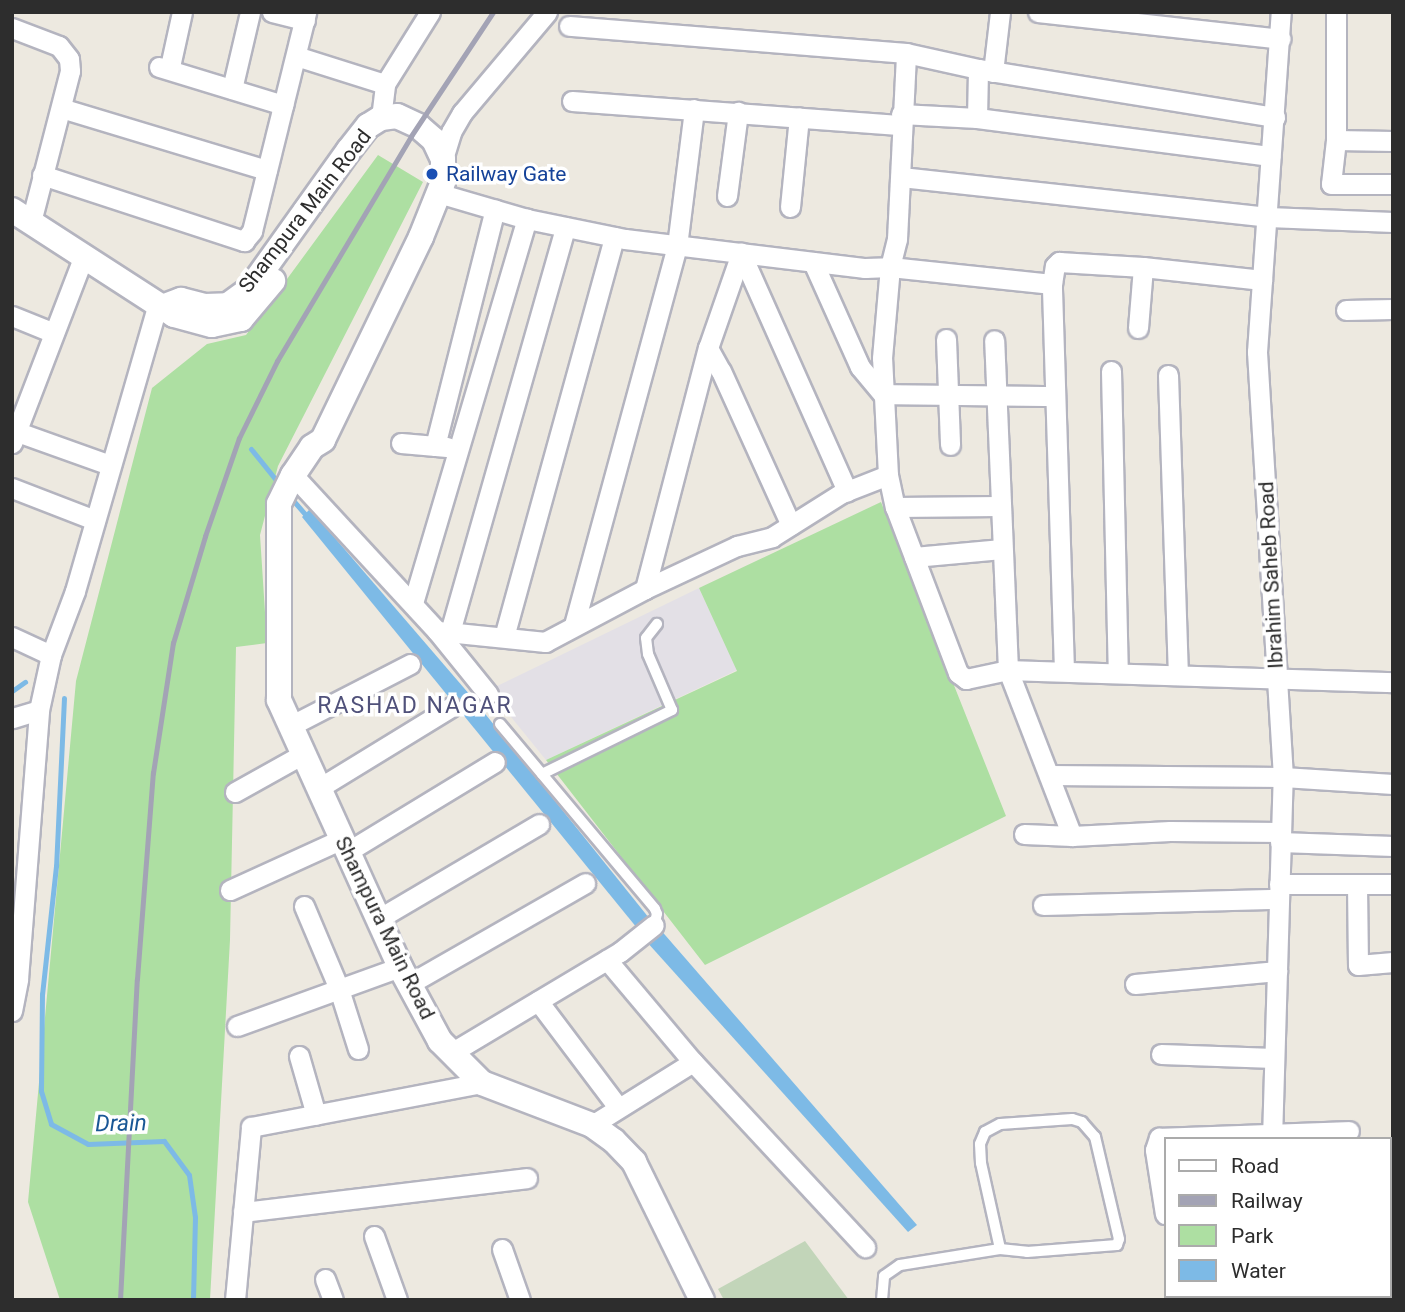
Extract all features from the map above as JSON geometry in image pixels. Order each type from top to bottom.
[{"type":"street","points":[[182,12],[165,64],[283,105]]},
{"type":"street","points":[[232,89],[250,12]]},
{"type":"street","points":[[381,118],[385,84],[430,12]]},
{"type":"street","points":[[443,159],[451,132],[461,113],[547,12]]},
{"type":"street","points":[[977,118],[985,70],[1000,12]]},
{"type":"street","points":[[1038,12],[1281,39]]},
{"type":"street","name":"Ibrahim Saheb Road","points":[[1272,1135],[1283,777],[1257,352],[1281,12]]},
{"type":"street","points":[[1336,12],[1336,140],[1331,184],[1393,184]]},
{"type":"street","points":[[42,175],[239,242],[244,241],[252,231],[306,16],[277,13]]},
{"type":"street","points":[[569,26],[906,53],[985,70],[1275,117]]},
{"type":"street","points":[[12,28],[65,51],[70,71],[42,175],[22,216]]},
{"type":"street","points":[[906,53],[897,239],[890,267],[882,358],[888,475],[895,508],[961,679],[1008,670],[1277,676],[1393,682]]},
{"type":"street","points":[[296,56],[385,84]]},
{"type":"street","points":[[572,100],[799,117],[977,118],[1271,156]]},
{"type":"street","points":[[61,107],[267,170]]},
{"type":"street","points":[[574,625],[677,246],[694,109]]},
{"type":"street","points":[[727,196],[738,113]]},
{"type":"street","name":"Shampura Main Road","points":[[162,305],[181,300],[205,306],[228,305],[248,290],[349,150],[368,126],[381,118],[397,116],[418,126],[434,140],[443,159],[443,182],[416,248],[323,440],[312,447],[287,487],[279,700],[404,976],[440,1041],[482,1083],[592,1125],[614,1141],[634,1162],[702,1300]]},
{"type":"street","points":[[790,207],[799,117]]},
{"type":"street","name":"Shampura Main Road","points":[[22,216],[174,315],[212,325],[241,319],[255,306],[381,131],[393,130],[411,136],[429,158],[432,174],[312,430],[312,447]]},
{"type":"street","points":[[1336,140],[1393,141]]},
{"type":"street","points":[[901,177],[1268,217],[1393,222]]},
{"type":"street","points":[[438,193],[527,219],[614,237],[813,262],[1052,284]]},
{"type":"street","points":[[435,446],[495,209]]},
{"type":"street","points":[[413,603],[527,219]]},
{"type":"street","points":[[443,632],[565,227]]},
{"type":"street","points":[[504,637],[614,237]]},
{"type":"street","points":[[645,589],[708,348],[741,253]]},
{"type":"street","points":[[741,253],[847,491]]},
{"type":"street","points":[[84,255],[14,435],[110,465]]},
{"type":"street","points":[[813,262],[860,367],[871,384],[883,394],[1055,396]]},
{"type":"street","points":[[1064,671],[1052,284],[1055,266],[1059,262],[1143,267],[1262,280]]},
{"type":"street","points":[[1138,328],[1143,267]]},
{"type":"street","points":[[12,1011],[18,979],[39,710],[51,655],[75,592],[110,465],[162,305]]},
{"type":"street","points":[[1346,310],[1393,309]]},
{"type":"street","points":[[12,317],[54,333]]},
{"type":"street","points":[[946,339],[950,445]]},
{"type":"street","points":[[994,340],[1008,670],[1072,836]]},
{"type":"street","points":[[708,348],[791,525]]},
{"type":"street","points":[[1111,371],[1118,673]]},
{"type":"street","points":[[1168,375],[1178,673]]},
{"type":"street","points":[[401,443],[459,448]]},
{"type":"street","points":[[443,632],[545,642],[645,589],[737,546],[772,537],[847,491],[888,475]]},
{"type":"street","points":[[287,487],[443,632],[488,694]]},
{"type":"street","points":[[12,488],[95,520]]},
{"type":"street","points":[[895,508],[1000,506]]},
{"type":"street","points":[[914,557],[1002,549]]},
{"type":"street","points":[[12,637],[51,655]]},
{"type":"street","points":[[290,726],[410,664]]},
{"type":"street","points":[[318,788],[451,707]]},
{"type":"street","points":[[12,718],[39,710]]},
{"type":"street","points":[[235,792],[303,754]]},
{"type":"street","points":[[229,890],[345,846],[495,762]]},
{"type":"street","points":[[1049,775],[1283,777],[1393,784]]},
{"type":"street","points":[[378,919],[539,824]]},
{"type":"street","points":[[1024,834],[1072,836],[1170,831],[1393,846]]},
{"type":"street","points":[[237,1026],[339,989],[404,976],[585,883]]},
{"type":"street","points":[[1357,884],[1358,965],[1393,962]]},
{"type":"street","points":[[1043,905],[1279,892],[1357,884],[1393,884]]},
{"type":"street","points":[[304,906],[339,989],[358,1049]]},
{"type":"street","points":[[452,1053],[607,960],[654,925]]},
{"type":"street","points":[[607,960],[693,1062],[865,1247]]},
{"type":"street","points":[[1135,984],[1277,971]]},
{"type":"street","points":[[538,1001],[618,1107]]},
{"type":"street","points":[[1161,1054],[1274,1058]]},
{"type":"street","points":[[299,1056],[316,1115]]},
{"type":"street","points":[[592,1125],[693,1062]]},
{"type":"street","points":[[235,1300],[251,1127],[482,1083]]},
{"type":"street","points":[[1197,1137],[1349,1131]]},
{"type":"street","points":[[1164,1138],[1159,1138],[1155,1150],[1164,1208]]},
{"type":"street","points":[[243,1212],[527,1178]]},
{"type":"street","points":[[374,1236],[397,1300]]},
{"type":"street","points":[[502,1249],[520,1300]]},
{"type":"street","points":[[325,1279],[333,1300]]},
{"type":"lane","points":[[542,774],[672,710],[648,654],[646,638],[657,624]]},
{"type":"lane","points":[[500,724],[655,909],[657,914],[654,925]]},
{"type":"lane","points":[[882,1300],[884,1276],[900,1265],[1000,1249],[1027,1252],[1114,1248],[1119,1243],[1095,1137],[1082,1122],[1072,1119],[1000,1125],[985,1132],[980,1144],[981,1163],[1000,1249]]},
{"type":"shaded area","points":[[699,588],[737,670],[546,760],[489,690]]},
{"type":"green space","points":[[378,155],[423,182],[278,466],[260,535],[267,643],[236,647],[230,940],[210,1300],[60,1300],[28,1202],[76,681],[152,388],[207,344],[246,335]]},
{"type":"green space","points":[[881,502],[1006,816],[705,965],[546,760],[737,671],[699,588]]},
{"type":"green space","points":[[805,1241],[849,1300],[724,1300],[718,1289]]},
{"type":"water","points":[[310,509],[470,695],[649,918],[637,928],[302,517]]},
{"type":"water","points":[[659,928],[917,1225],[908,1232],[646,941]]},
{"type":"waterway","points":[[251,449],[280,485]]},
{"type":"waterway","points":[[291,498],[310,520]]},
{"type":"waterway","name":"Drain","points":[[12,691],[25,682]]},
{"type":"waterway","name":"Drain","points":[[64,698],[56,866],[42,994],[41,1091],[51,1124],[88,1144],[164,1141],[189,1175],[195,1217],[193,1300]]},
{"type":"railway","points":[[120,1300],[137,979],[153,773],[173,643],[205,536],[239,438],[277,361],[411,136],[493,12]]},
{"type":"place","name":"Railway Gate","points":[[432,174]]},
{"type":"district","name":"RASHAD NAGAR","points":[[415,706]]}]
